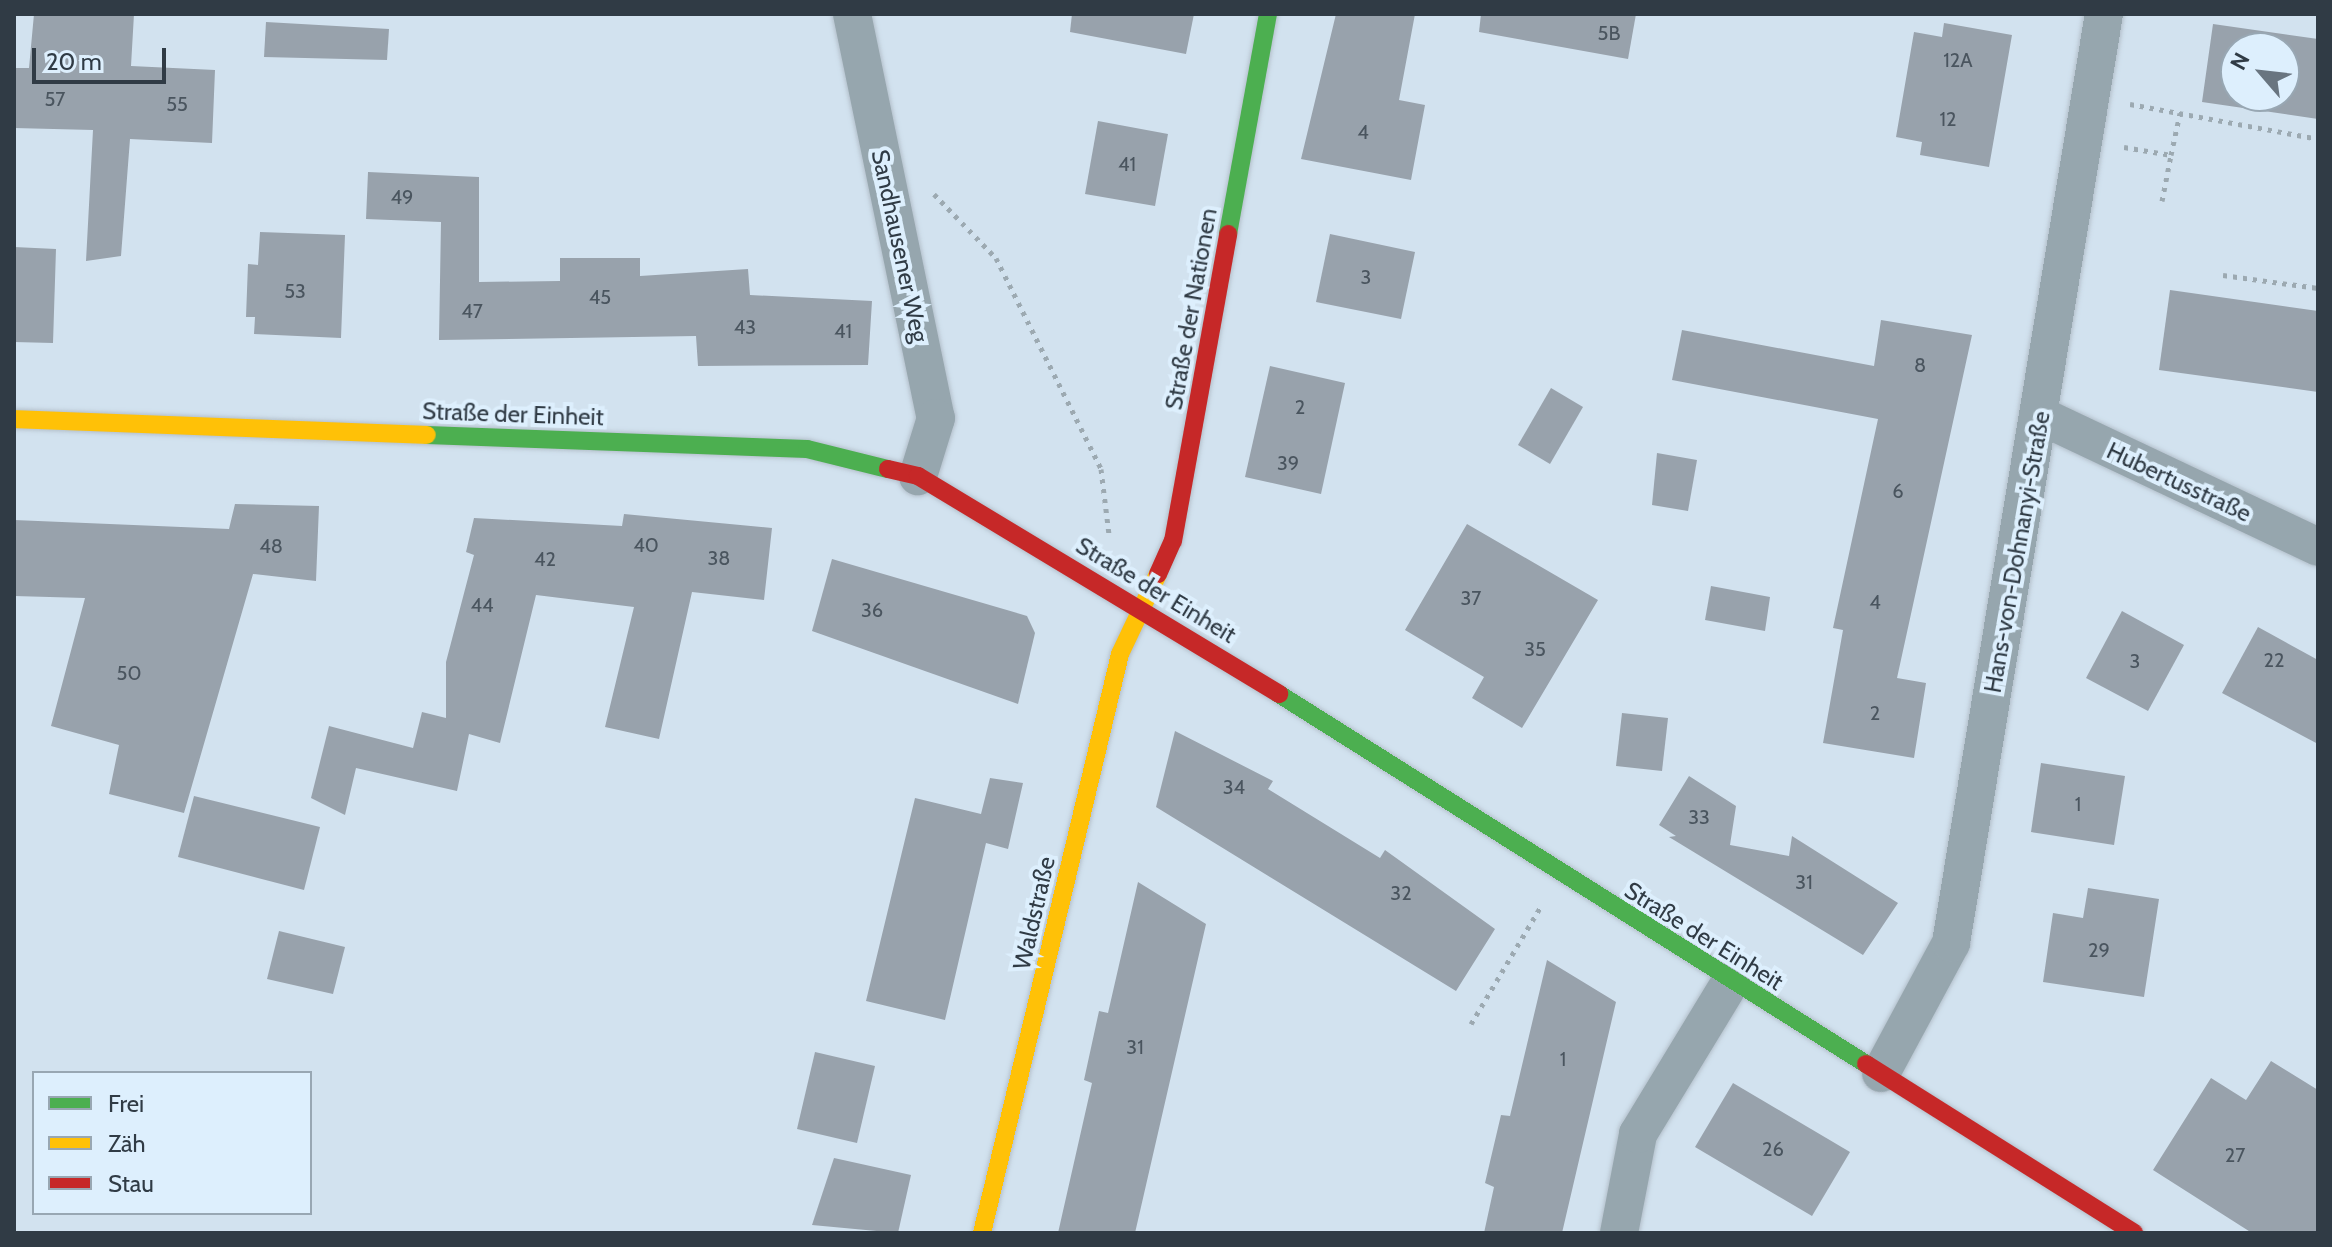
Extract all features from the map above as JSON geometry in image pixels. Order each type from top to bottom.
[{"type":"street","name":"Sandhausener Weg","points":[[852,14],[936,418],[918,476]]},
{"type":"street","name":"Straße der Nationen","points":[[1142,607],[1173,541],[1268,14]]},
{"type":"street","name":"Hans-von-Dohnanyi-Straße","points":[[1881,1073],[1951,943],[2041,416],[2104,14]]},
{"type":"street","name":"Hubertusstraße","points":[[2041,416],[2318,547]]},
{"type":"street","name":"Straße der Einheit","points":[[14,419],[807,449],[918,476],[1142,607],[1560,874],[2134,1233]]},
{"type":"street","name":"Waldstraße","points":[[982,1233],[1120,654],[1142,607]]},
{"type":"street","points":[[1619,1233],[1638,1134],[1731,981]]},
{"type":"path","points":[[2091,96],[2318,139]]},
{"type":"path","points":[[2162,201],[2180,113]]},
{"type":"path","points":[[2084,140],[2171,155]]},
{"type":"path","points":[[887,184],[919,178],[996,258],[1101,469],[1109,534]]},
{"type":"path","points":[[2223,275],[2318,288]]},
{"type":"path","points":[[1471,1024],[1560,874]]},
{"type":"building","points":[[34,14],[134,14],[131,66],[215,70],[212,143],[130,139],[121,256],[86,261],[93,130],[14,128],[14,68],[29,68]]},
{"type":"building","points":[[1072,14],[1194,14],[1186,54],[1070,32]]},
{"type":"building","points":[[1336,14],[1415,14],[1399,100],[1425,105],[1411,180],[1301,159]]},
{"type":"building","points":[[1481,14],[1636,14],[1628,59],[1479,32]]},
{"type":"building","points":[[266,22],[389,29],[387,60],[264,57]]},
{"type":"building","points":[[1944,23],[2012,35],[1989,167],[1920,155],[1922,142],[1896,137],[1914,32],[1942,37]]},
{"type":"building","points":[[2213,24],[2269,32],[2220,32],[2220,105],[2202,102]]},
{"type":"building","points":[[2300,36],[2318,39],[2318,119],[2270,112],[2300,112]]},
{"type":"building","points":[[1098,121],[1168,134],[1155,206],[1085,194]]},
{"type":"building","points":[[368,172],[479,177],[479,282],[560,281],[560,258],[640,258],[640,276],[748,269],[750,295],[872,301],[868,365],[698,366],[696,336],[439,340],[441,222],[366,219]]},
{"type":"building","points":[[260,232],[345,235],[341,338],[254,334],[255,317],[246,317],[248,264],[258,265]]},
{"type":"building","points":[[1330,234],[1415,252],[1401,319],[1316,302]]},
{"type":"building","points":[[14,247],[56,249],[53,343],[14,342]]},
{"type":"building","points":[[2170,290],[2318,311],[2318,392],[2159,370]]},
{"type":"building","points":[[1881,320],[1972,335],[1897,678],[1926,683],[1914,758],[1823,743],[1843,630],[1833,628],[1878,419],[1672,380],[1682,330],[1874,366]]},
{"type":"building","points":[[1270,366],[1345,383],[1321,494],[1245,477]]},
{"type":"building","points":[[1551,388],[1583,407],[1550,464],[1518,445]]},
{"type":"building","points":[[1657,453],[1697,460],[1688,511],[1652,505]]},
{"type":"building","points":[[235,504],[319,506],[316,581],[253,574],[184,813],[109,794],[119,745],[51,726],[85,598],[14,596],[14,520],[229,529]]},
{"type":"building","points":[[624,514],[772,528],[764,600],[692,592],[659,739],[605,727],[634,607],[536,595],[500,743],[469,734],[457,791],[356,768],[345,815],[311,798],[329,726],[413,748],[422,712],[446,718],[446,662],[474,555],[466,552],[474,518],[622,526]]},
{"type":"building","points":[[1467,524],[1598,600],[1522,728],[1472,698],[1484,677],[1405,630]]},
{"type":"building","points":[[832,559],[1027,616],[1035,633],[1018,704],[812,631]]},
{"type":"building","points":[[1711,586],[1770,597],[1765,631],[1705,620]]},
{"type":"building","points":[[2122,611],[2184,645],[2148,711],[2086,678]]},
{"type":"building","points":[[2258,627],[2318,660],[2318,744],[2222,693]]},
{"type":"building","points":[[1622,713],[1668,718],[1662,771],[1616,766]]},
{"type":"building","points":[[1175,731],[1273,781],[1268,789],[1380,858],[1385,850],[1495,929],[1456,991],[1156,807]]},
{"type":"building","points":[[2041,763],[2125,776],[2114,845],[2031,832]]},
{"type":"building","points":[[1689,776],[1736,806],[1730,845],[1789,856],[1792,836],[1898,903],[1863,955],[1669,837],[1676,836],[1659,825]]},
{"type":"building","points":[[990,778],[1023,783],[1008,849],[986,843],[945,1020],[866,1001],[915,798],[981,814]]},
{"type":"building","points":[[194,796],[320,827],[304,890],[178,857]]},
{"type":"building","points":[[1138,882],[1206,924],[1135,1233],[1058,1233],[1092,1083],[1084,1080],[1099,1011],[1108,1013]]},
{"type":"building","points":[[2088,888],[2159,899],[2144,997],[2043,982],[2053,913],[2083,918]]},
{"type":"building","points":[[279,931],[345,947],[333,994],[267,979]]},
{"type":"building","points":[[1547,960],[1616,1002],[1562,1233],[1484,1233],[1494,1187],[1485,1183],[1501,1115],[1510,1116]]},
{"type":"building","points":[[815,1052],[875,1066],[857,1143],[797,1129]]},
{"type":"building","points":[[2271,1061],[2318,1090],[2318,1233],[2252,1233],[2153,1170],[2211,1078],[2246,1100]]},
{"type":"building","points":[[1733,1083],[1850,1152],[1812,1216],[1695,1147]]},
{"type":"building","points":[[834,1158],[911,1175],[898,1233],[812,1225]]},
{"type":"traffic: fast","points":[[1228,234],[1268,14]]},
{"type":"traffic: fast","points":[[427,435],[807,449],[888,469]]},
{"type":"traffic: fast","points":[[1279,694],[1866,1064]]},
{"type":"traffic: slow","points":[[14,419],[427,435]]},
{"type":"traffic: slow","points":[[982,1233],[1120,654],[1158,574]]},
{"type":"traffic: jam","points":[[1158,574],[1173,541],[1228,234]]},
{"type":"traffic: jam","points":[[888,469],[918,476],[1279,694]]},
{"type":"traffic: jam","points":[[1866,1064],[2134,1233]]}]
